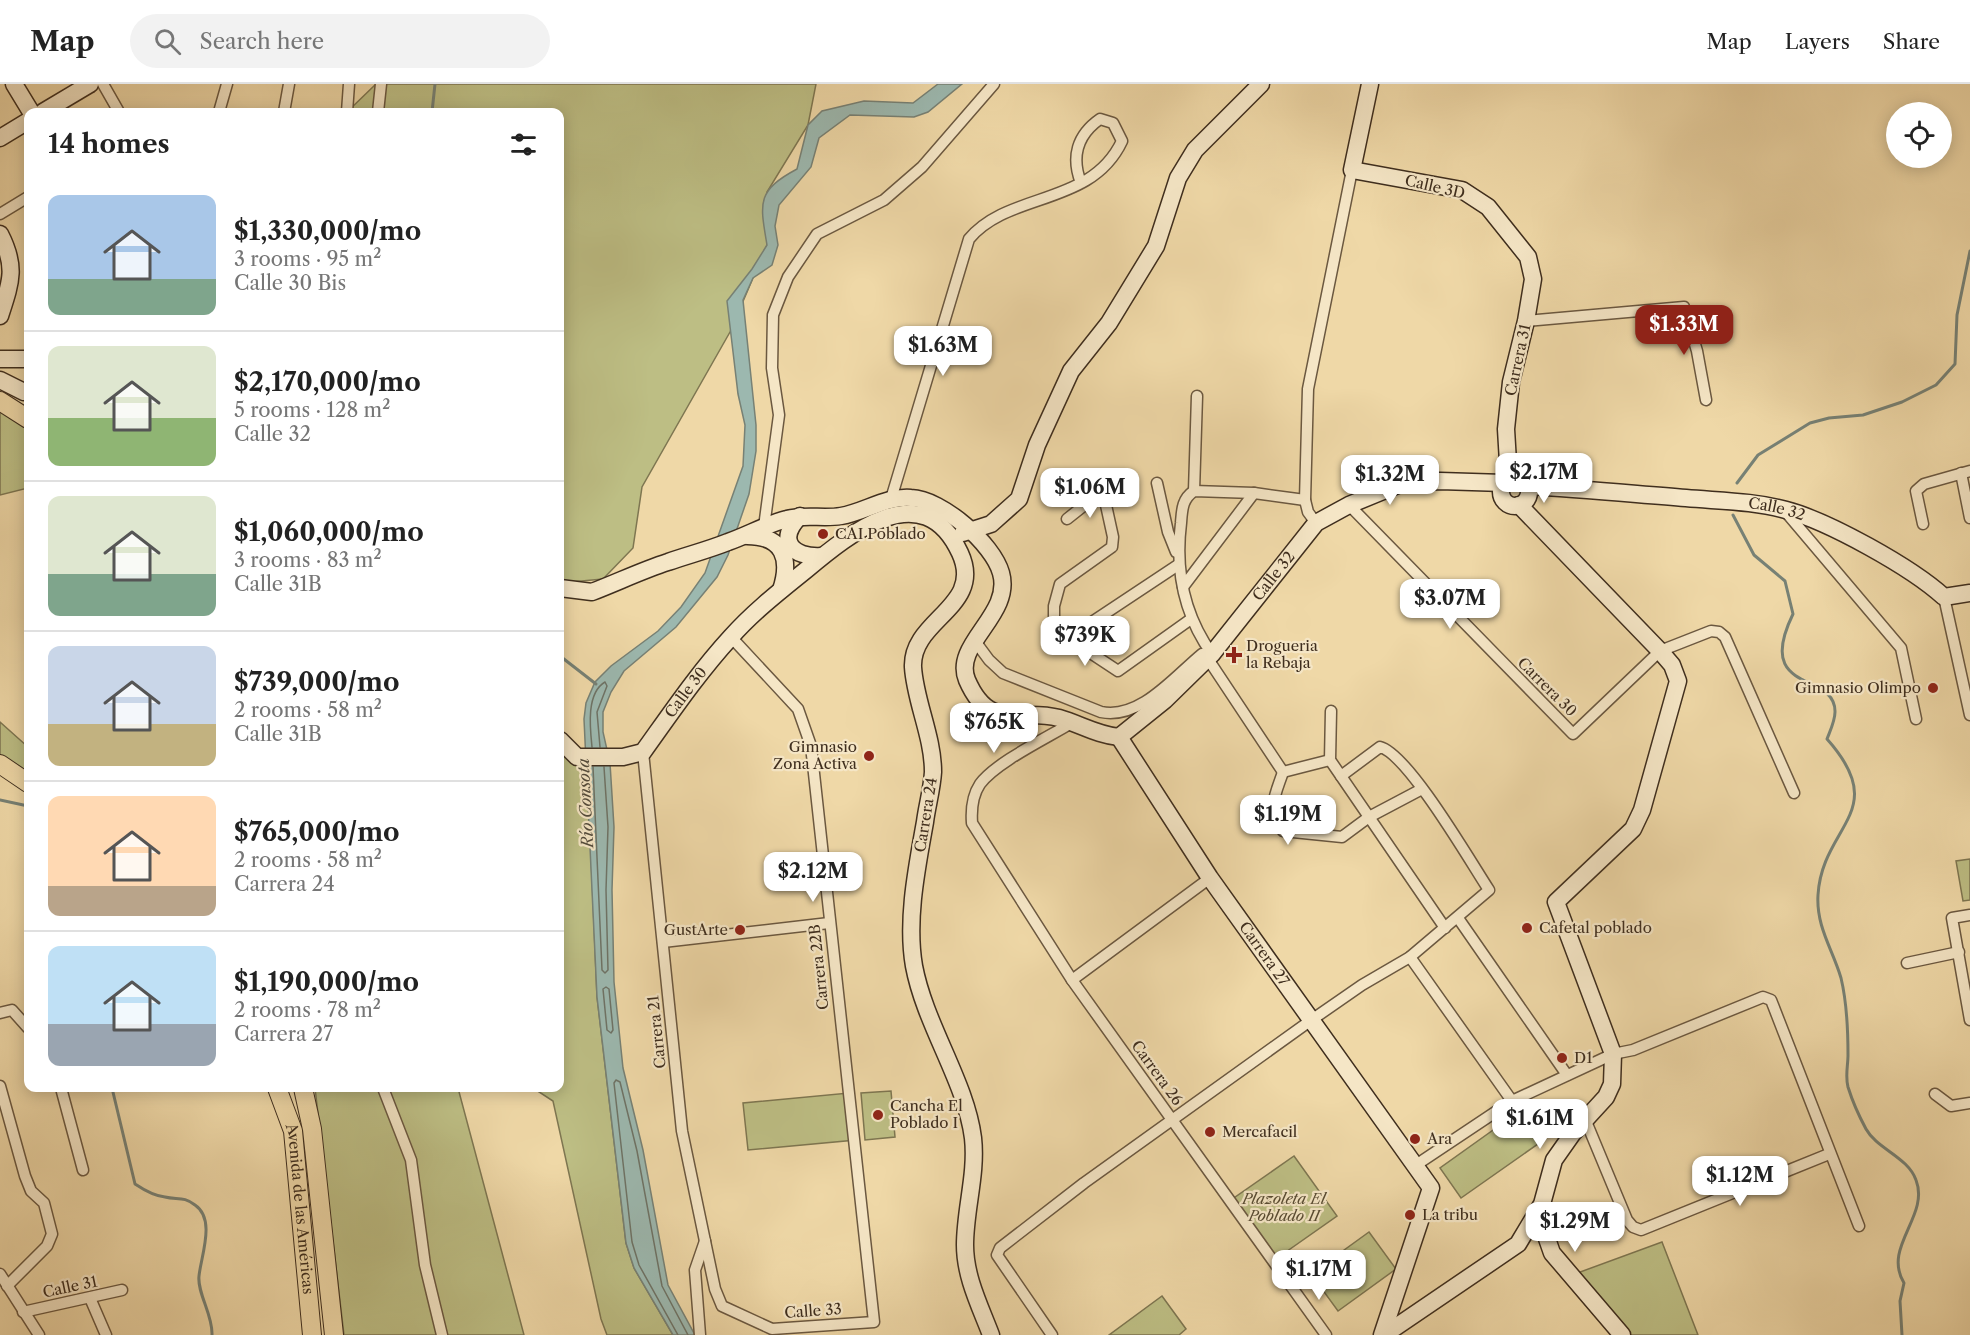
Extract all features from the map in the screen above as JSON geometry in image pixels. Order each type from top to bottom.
[{"type":"main road","points":[[14,84],[29,108]]},
{"type":"main road","points":[[50,108],[90,84]]},
{"type":"main road","points":[[945,530],[956,534],[991,524],[1018,499],[1037,445],[1071,371],[1109,323],[1156,246],[1178,178],[1195,150],[1261,84]]},
{"type":"main road","points":[[1352,170],[1370,84]]},
{"type":"main road","points":[[0,138],[24,123]]},
{"type":"main road","name":"Calle 3D","points":[[1352,170],[1462,190],[1488,207],[1528,257]]},
{"type":"main road","points":[[0,234],[11,259],[12,279],[0,316]]},
{"type":"main road","name":"Carrera 31","points":[[1515,488],[1506,429],[1511,382],[1526,321],[1533,279],[1528,257]]},
{"type":"main road","points":[[0,359],[24,358]]},
{"type":"main road","points":[[4,382],[24,391]]},
{"type":"main road","points":[[0,401],[24,416]]},
{"type":"main road","name":"Calle 32","points":[[1119,737],[1134,727],[1235,629],[1316,523],[1349,505],[1400,484],[1461,481],[1515,488],[1562,488],[1733,502],[1783,509],[1811,517],[1842,533],[1931,585],[1944,597]]},
{"type":"main road","points":[[1383,1335],[1518,1244],[1542,1204],[1554,1160],[1585,1119],[1606,1097],[1612,1084],[1613,1054],[1556,902],[1633,829],[1642,810],[1678,681],[1672,665],[1660,651],[1538,526],[1515,488]]},
{"type":"main road","points":[[564,588],[592,592],[669,561],[691,556],[747,536],[764,527],[800,516],[841,516],[891,499],[912,498],[925,501],[973,530],[1001,571],[1004,586],[1002,602],[975,641],[965,667],[966,678],[979,699],[994,713],[1013,717],[1043,715],[1073,722],[1102,735],[1119,737]]},
{"type":"main road","name":"Carrera 24","points":[[731,637],[781,590],[848,535],[894,515],[906,513],[924,515],[945,530],[959,550],[965,566],[964,583],[960,596],[930,627],[916,649],[913,667],[932,752],[933,775],[919,856],[912,947],[920,993],[967,1114],[973,1138],[974,1162],[965,1244],[967,1273],[991,1335]]},
{"type":"main road","points":[[800,516],[789,532],[789,542],[793,550],[801,556],[822,556]]},
{"type":"main road","points":[[747,536],[762,536],[776,543],[784,555],[787,571],[781,590]]},
{"type":"main road","points":[[1944,597],[1970,593]]},
{"type":"main road","name":"Calle 30","points":[[643,752],[683,696],[731,637]]},
{"type":"main road","name":"Carrera 27","points":[[1119,737],[1210,878],[1431,1188],[1383,1335]]},
{"type":"main road","points":[[564,744],[577,758],[623,757],[643,752]]},
{"type":"main road","points":[[0,764],[24,780]]},
{"type":"main road","name":"Avenida de las Américas","points":[[278,1092],[293,1131],[312,1335]]},
{"type":"main road","name":"Avenida de las Américas","points":[[304,1092],[312,1129],[334,1335]]},
{"type":"main road","points":[[1542,1204],[1544,1230],[1552,1252],[1622,1335]]},
{"type":"main road","points":[[1518,1244],[1552,1252]]},
{"type":"street","points":[[103,84],[117,108]]},
{"type":"street","points":[[220,108],[227,84]]},
{"type":"street","points":[[285,108],[289,84]]},
{"type":"street","points":[[347,108],[349,84]]},
{"type":"street","points":[[378,108],[381,84]]},
{"type":"street","points":[[764,527],[780,415],[772,368],[772,315],[788,277],[817,234],[884,200],[922,166],[994,84]]},
{"type":"street","points":[[891,499],[969,238],[985,224],[1091,180],[1116,154],[1122,141],[1113,123],[1100,120],[1086,129],[1075,152],[1076,170],[1081,183]]},
{"type":"street","points":[[1316,523],[1308,512],[1305,500],[1308,389],[1352,170]]},
{"type":"street","points":[[0,214],[24,199]]},
{"type":"street","points":[[1526,321],[1684,307],[1697,351],[1706,400]]},
{"type":"street","points":[[1194,491],[1197,396]]},
{"type":"street","points":[[1923,524],[1916,491],[1924,484],[1965,472],[1970,518]]},
{"type":"street","points":[[1157,483],[1191,619],[1209,654],[1283,772]]},
{"type":"street","points":[[1068,638],[1177,560],[1182,506],[1186,496],[1194,491],[1254,493],[1305,500]]},
{"type":"street","points":[[1183,587],[1254,493]]},
{"type":"street","points":[[1066,519],[1096,496],[1104,496],[1113,537],[1112,547],[1060,584],[1054,606],[1054,621],[1068,638],[1118,671],[1191,619]]},
{"type":"street","name":"Carrera 30","points":[[1349,505],[1573,734],[1660,651]]},
{"type":"street","points":[[1783,509],[1902,648],[1916,718]]},
{"type":"street","points":[[1944,597],[1970,715]]},
{"type":"street","points":[[1660,651],[1711,631],[1719,632],[1725,637],[1794,793]]},
{"type":"street","name":"Carrera 22B","points":[[731,637],[794,704],[807,730],[856,1140],[874,1322]]},
{"type":"street","points":[[975,641],[989,660],[1003,673],[1114,715],[1129,712],[1209,654]]},
{"type":"street","points":[[1331,711],[1330,760],[1445,928]]},
{"type":"street","name":"Carrera 26","points":[[1073,722],[1006,763],[981,783],[971,804],[972,824],[1072,980],[1326,1335]]},
{"type":"street","points":[[1052,1335],[997,1255],[1000,1248],[1084,1183],[1310,1021],[1362,985],[1410,957],[1489,890],[1422,789],[1390,750],[1380,747],[1341,776]]},
{"type":"street","name":"Carrera 21","points":[[643,752],[682,1131],[715,1289],[722,1306]]},
{"type":"street","points":[[1283,772],[1330,760]]},
{"type":"street","points":[[1283,772],[1272,804],[1274,819],[1283,831],[1342,837],[1369,817],[1422,789]]},
{"type":"street","points":[[1072,980],[1210,878]]},
{"type":"street","points":[[1970,915],[1952,918],[1970,1020]]},
{"type":"street","points":[[1458,918],[1567,1075]]},
{"type":"street","points":[[663,942],[829,923]]},
{"type":"street","points":[[1907,963],[1959,952]]},
{"type":"street","points":[[1410,957],[1512,1101]]},
{"type":"street","points":[[1416,1166],[1512,1101],[1613,1054],[1633,1050],[1763,997],[1771,1000],[1829,1154],[1859,1226]]},
{"type":"street","points":[[0,1012],[12,1010],[24,1024]]},
{"type":"street","points":[[0,1086],[25,1176],[31,1191],[44,1203],[52,1234],[47,1246],[7,1286]]},
{"type":"street","points":[[62,1092],[83,1170]]},
{"type":"street","points":[[385,1092],[411,1160],[425,1265],[442,1335]]},
{"type":"street","points":[[1935,1094],[1952,1106],[1970,1103]]},
{"type":"street","points":[[1585,1119],[1627,1220],[1633,1227],[1641,1230],[1829,1154]]},
{"type":"street","points":[[699,1331],[695,1270],[705,1241]]},
{"type":"street","points":[[0,1274],[39,1335]]},
{"type":"street","name":"Calle 31","points":[[23,1312],[122,1290]]},
{"type":"street","points":[[90,1298],[106,1335]]},
{"type":"street","name":"Calle 33","points":[[722,1306],[772,1329],[874,1322]]},
{"type":"green space","points":[[376,84],[816,84],[808,125],[767,192],[767,245],[730,332],[642,487],[633,548],[603,579],[564,583],[564,108],[351,108]]},
{"type":"green space","points":[[0,401],[24,416],[24,489],[0,495]]},
{"type":"green space","points":[[0,722],[24,743],[24,780],[0,764]]},
{"type":"green space","points":[[564,740],[587,761],[597,997],[626,1243],[634,1268],[673,1335],[607,1335],[601,1319],[553,1101],[539,1092],[564,1092]]},
{"type":"green space","points":[[1970,859],[1970,900],[1963,901],[1956,861]]},
{"type":"green space","name":"Cancha El Poblado I","points":[[891,1091],[895,1137],[865,1140],[861,1093]]},
{"type":"green space","points":[[315,1092],[459,1092],[524,1335],[344,1335]]},
{"type":"green space","points":[[849,1093],[856,1140],[748,1150],[743,1103]]},
{"type":"green space","points":[[1524,1108],[1545,1139],[1461,1198],[1440,1168]]},
{"type":"green space","name":"Plazoleta El Poblado II","points":[[1294,1156],[1337,1216],[1273,1261],[1231,1200]]},
{"type":"green space","points":[[1369,1232],[1396,1269],[1338,1311],[1311,1274]]},
{"type":"green space","points":[[1662,1242],[1698,1335],[1622,1335],[1572,1275]]},
{"type":"green space","points":[[1162,1296],[1186,1329],[1179,1335],[1109,1335]]},
{"type":"water","points":[[938,84],[962,84],[928,112],[914,117],[850,115],[819,138],[811,167],[779,205],[775,226],[778,245],[772,265],[753,278],[743,300],[756,425],[756,451],[749,494],[728,555],[717,577],[676,627],[624,671],[611,692],[603,712],[603,732],[610,763],[614,827],[612,890],[614,982],[623,1068],[643,1150],[668,1285],[695,1335],[673,1335],[634,1268],[626,1243],[597,997],[584,719],[586,703],[595,682],[611,666],[658,631],[681,607],[705,573],[743,466],[745,425],[738,394],[727,301],[767,245],[763,218],[764,199],[774,184],[797,169],[808,125],[822,111],[864,101],[913,103]]},
{"type":"waterway","points":[[432,108],[435,84]]},
{"type":"waterway","points":[[1737,483],[1758,455],[1810,423],[1829,418],[1863,415],[1902,402],[1936,385],[1955,364],[1957,315],[1970,251]]},
{"type":"waterway","points":[[1733,515],[1754,555],[1785,581],[1793,614],[1783,640],[1783,658],[1789,670],[1799,678],[1823,690],[1832,699],[1835,715],[1827,739],[1845,764],[1854,784],[1854,802],[1822,871],[1818,907],[1822,928],[1843,987],[1846,1006],[1848,1087],[1866,1129],[1877,1142],[1900,1159],[1912,1172],[1919,1193],[1913,1219],[1899,1257],[1899,1270],[1904,1283],[1900,1301],[1902,1335]]},
{"type":"waterway","points":[[564,659],[596,684]]},
{"type":"waterway","points":[[0,800],[24,805]]},
{"type":"waterway","points":[[113,1092],[135,1184],[157,1195],[191,1202],[201,1211],[205,1219],[206,1238],[199,1283],[212,1327],[212,1335]]},
{"type":"place","name":"CAI Poblado","points":[[823,534]]},
{"type":"place","name":"Drogueria la Rebaja","points":[[1234,655]]},
{"type":"place","name":"Gimnasio Olimpo","points":[[1933,688]]},
{"type":"place","name":"Gimnasio Zona Activa","points":[[869,756]]},
{"type":"place","name":"Cafetal poblado","points":[[1527,928]]},
{"type":"place","name":"GustArte","points":[[740,930]]},
{"type":"place","name":"D1","points":[[1562,1058]]},
{"type":"place","name":"Cancha El Poblado I","points":[[878,1115]]},
{"type":"place","name":"Mercafacil","points":[[1210,1132]]},
{"type":"place","name":"Ara","points":[[1415,1139]]},
{"type":"place","name":"La tribu","points":[[1410,1215]]},
{"type":"water label","name":"Río Consota","points":[[585,803]]}]
